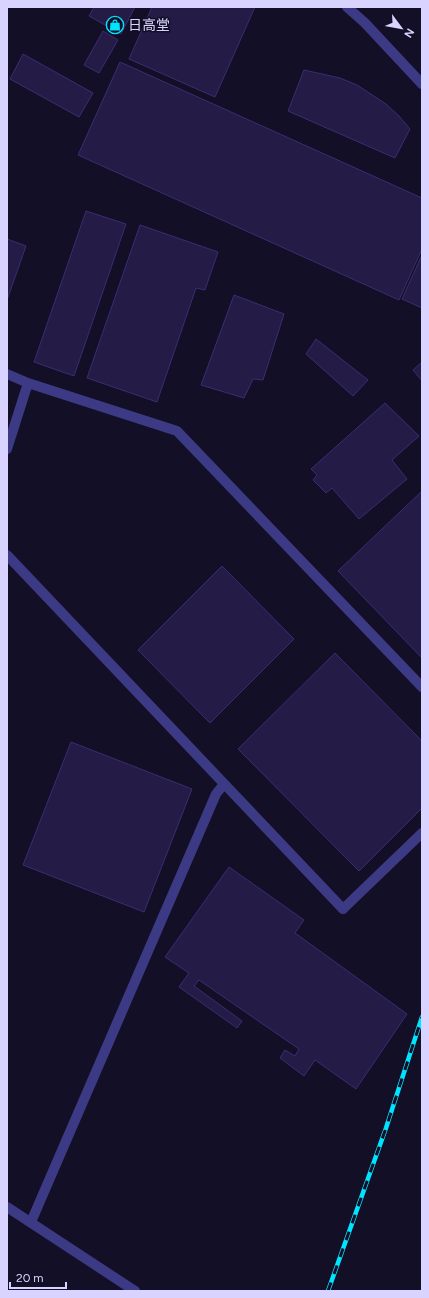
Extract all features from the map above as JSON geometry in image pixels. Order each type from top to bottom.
[{"type":"street","points":[[347,7],[365,23],[422,84]]},
{"type":"street","points":[[7,374],[28,383],[177,431],[422,687]]},
{"type":"street","points":[[7,449],[28,383]]},
{"type":"street","points":[[7,556],[343,909],[422,833]]},
{"type":"street","points":[[30,1222],[216,794],[224,784]]},
{"type":"street","points":[[7,1207],[135,1291]]},
{"type":"building","name":"日高堂","points":[[94,7],[135,7],[121,34],[89,16]]},
{"type":"building","points":[[152,7],[255,7],[215,97],[129,59]]},
{"type":"building","points":[[103,31],[118,40],[99,73],[84,65]]},
{"type":"building","points":[[23,54],[93,93],[79,117],[10,79]]},
{"type":"building","points":[[120,62],[422,198],[422,249],[399,300],[78,155]]},
{"type":"building","points":[[304,70],[340,78],[357,85],[386,104],[399,116],[410,129],[395,158],[288,111]]},
{"type":"building","points":[[86,211],[126,224],[74,376],[34,362]]},
{"type":"building","points":[[140,225],[218,252],[205,290],[196,288],[157,402],[87,378]]},
{"type":"building","points":[[7,239],[26,246],[7,300]]},
{"type":"building","points":[[422,255],[422,308],[402,299]]},
{"type":"building","points":[[234,295],[284,314],[263,380],[253,379],[244,398],[201,385]]},
{"type":"building","points":[[316,339],[368,380],[353,396],[306,354]]},
{"type":"building","points":[[422,362],[422,381],[413,370]]},
{"type":"building","points":[[385,403],[419,436],[392,460],[407,479],[359,519],[332,488],[326,493],[313,480],[317,475],[311,469]]},
{"type":"building","points":[[422,491],[422,658],[338,571]]},
{"type":"building","points":[[222,566],[294,639],[210,723],[138,650]]},
{"type":"building","points":[[335,653],[422,741],[422,808],[359,871],[238,749]]},
{"type":"building","points":[[71,742],[192,789],[144,912],[23,865]]},
{"type":"building","points":[[229,867],[304,920],[295,933],[407,1014],[356,1089],[315,1060],[304,1076],[280,1058],[285,1050],[295,1056],[299,1049],[199,980],[194,986],[242,1021],[237,1028],[179,987],[189,973],[165,957]]},
{"type":"railway","points":[[328,1291],[386,1128],[422,1017]]},
{"type":"place","name":"日高堂","points":[[115,25]]}]
